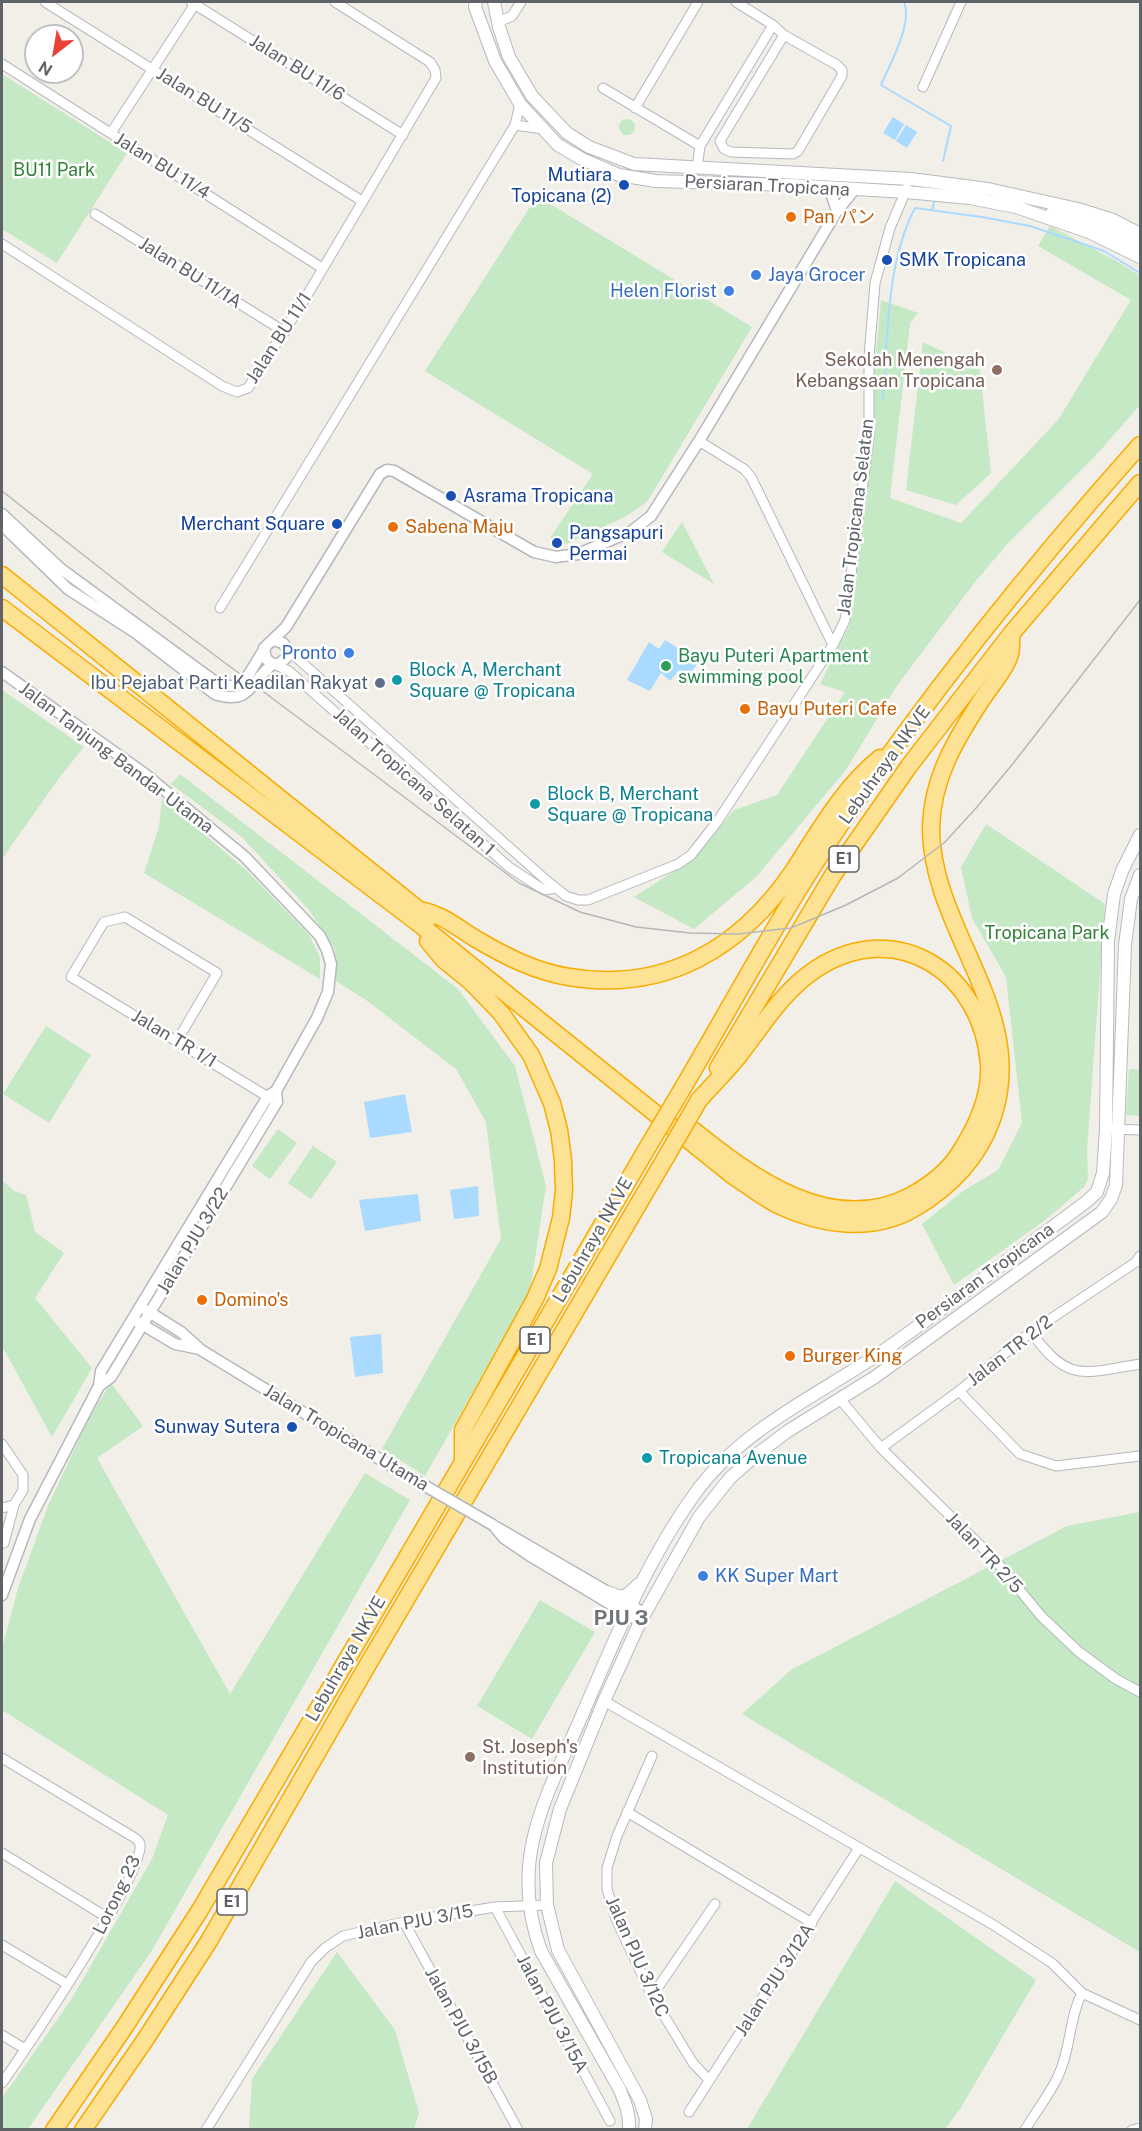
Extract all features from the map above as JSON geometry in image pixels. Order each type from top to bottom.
[{"type":"highway","name":"Lebuhraya NKVE","points":[[54,2130],[124,2028],[200,1910],[815,864],[891,753],[1003,609],[1140,445]]},
{"type":"highway","name":"Lebuhraya NKVE","points":[[83,2130],[209,1941],[367,1666],[699,1100],[784,956],[860,835],[909,766],[1011,634],[1140,483]]},
{"type":"highway","points":[[2,575],[711,1160],[776,1204],[809,1217],[840,1223],[871,1223],[898,1216],[943,1190],[966,1166],[988,1132],[1000,1092],[1002,1054],[993,1013],[940,884],[932,845],[931,826],[937,784],[943,768],[952,747],[1010,657],[1011,634]]},
{"type":"highway","points":[[2,608],[420,918],[710,1143],[775,1187],[800,1200],[854,1210],[901,1201],[930,1183],[955,1161],[970,1138],[983,1107],[989,1066],[984,1035],[964,994],[942,969],[917,954],[891,948],[863,949],[826,963],[801,980],[764,1020],[742,1053],[699,1100]]},
{"type":"highway","points":[[420,918],[439,915],[495,950],[530,967],[568,977],[629,979],[683,966],[716,949],[744,929],[757,916],[780,888],[860,776],[881,757],[891,753]]},
{"type":"highway","points":[[420,918],[429,944],[501,1012],[531,1055],[552,1103],[563,1160],[564,1191],[561,1218],[548,1269],[535,1299],[463,1430],[464,1461]]},
{"type":"main road","name":"Persiaran Tropicana","points":[[494,3],[509,57],[532,96],[567,133],[589,147],[634,164],[911,179],[988,189],[1078,209],[1113,220],[1140,234]]},
{"type":"main road","points":[[475,4],[484,12],[494,3]]},
{"type":"main road","name":"Persiaran Tropicana","points":[[475,4],[495,61],[520,104],[558,145],[582,159],[619,175],[656,180],[790,185],[970,198],[1016,207],[1089,232],[1140,257]]},
{"type":"main road","points":[[484,34],[491,26],[499,25]]},
{"type":"main road","points":[[1016,207],[1095,223],[1140,246]]},
{"type":"main road","name":"Persiaran Tropicana","points":[[645,2130],[646,2119],[640,2100],[558,1950],[547,1905],[546,1863],[560,1809],[604,1701],[642,1618],[699,1517],[730,1478],[743,1465],[780,1437],[874,1377],[1102,1212],[1111,1199],[1116,1185],[1112,1129],[1108,942],[1114,894],[1122,871],[1140,835]]},
{"type":"main road","name":"Persiaran Tropicana","points":[[629,2130],[630,2120],[623,2096],[541,1951],[532,1927],[528,1905],[528,1858],[540,1814],[642,1581],[694,1494],[719,1465],[780,1416],[887,1348],[1097,1192],[1101,1183],[1112,1129],[1125,945],[1131,899],[1140,875]]},
{"type":"main road","points":[[832,1384],[840,1399]]},
{"type":"main road","points":[[607,1592],[621,1597],[628,1594],[642,1581]]},
{"type":"street","name":"Jalan BU 11/5","points":[[45,2],[362,201]]},
{"type":"street","name":"Jalan BU 11/1","points":[[2,244],[222,386],[237,392],[248,388],[285,332],[436,78],[435,70],[430,62],[335,2]]},
{"type":"street","points":[[499,25],[512,16],[520,2]]},
{"type":"street","points":[[635,108],[698,2]]},
{"type":"street","points":[[736,2],[773,24],[784,34],[837,64],[842,70],[842,76],[798,151],[793,154],[731,152],[722,146],[720,141],[784,34]]},
{"type":"street","points":[[923,87],[961,2]]},
{"type":"street","points":[[111,133],[193,3]]},
{"type":"street","name":"Jalan BU 11/6","points":[[193,3],[403,135]]},
{"type":"street","points":[[697,168],[700,146],[773,24]]},
{"type":"street","name":"Jalan BU 11/4","points":[[2,64],[322,268]]},
{"type":"street","points":[[603,88],[700,146]]},
{"type":"street","points":[[220,609],[515,125],[520,104]]},
{"type":"street","points":[[515,125],[543,129]]},
{"type":"street","points":[[897,209],[911,179]]},
{"type":"street","points":[[826,188],[831,193],[837,211]]},
{"type":"street","points":[[2,514],[61,569],[221,686],[236,686],[246,679],[266,644],[286,627],[380,474],[387,470],[394,471],[534,552],[556,557],[578,554],[608,543],[632,531],[651,516],[699,441],[837,211],[854,190]]},
{"type":"street","points":[[890,191],[896,199],[897,209]]},
{"type":"street","name":"Jalan Tropicana Selatan","points":[[833,645],[845,620],[848,607],[869,437],[869,357],[875,283],[897,209]]},
{"type":"street","name":"Jalan BU 11/1A","points":[[95,214],[285,332]]},
{"type":"street","points":[[699,441],[744,469],[751,477],[833,645]]},
{"type":"street","points":[[2,525],[68,589],[136,633],[215,694],[227,698],[240,696],[250,690],[267,668],[285,660],[286,627]]},
{"type":"street","points":[[273,640],[280,641],[287,647]]},
{"type":"street","name":"Jalan Tropicana Selatan 1","points":[[287,647],[556,888],[566,896],[588,900],[678,864],[691,855],[717,822],[833,645]]},
{"type":"street","points":[[263,651],[266,659],[274,664]]},
{"type":"street","name":"Jalan Tropicana Selatan 1","points":[[274,664],[289,671],[508,867],[544,890],[556,888]]},
{"type":"street","name":"Jalan Tanjung Bandar Utama","points":[[2,672],[145,774],[245,857],[320,936],[331,964],[328,992],[317,1018]]},
{"type":"street","name":"Jalan TR 1/1","points":[[177,1041],[218,973],[125,917],[104,922],[71,977],[177,1041],[274,1096]]},
{"type":"street","name":"Jalan PJU 3/22","points":[[99,1386],[111,1377],[143,1325],[317,1018]]},
{"type":"street","name":"Jalan PJU 3/22","points":[[2,1595],[3,1581],[30,1519],[99,1386],[101,1371],[274,1096]]},
{"type":"street","points":[[1112,1129],[1140,1130]]},
{"type":"street","name":"Jalan TR 2/2","points":[[881,1448],[958,1391],[1031,1332],[1139,1261]]},
{"type":"street","name":"Jalan Tropicana Utama","points":[[140,1307],[181,1332],[201,1350],[401,1472],[507,1531],[607,1592],[628,1610]]},
{"type":"street","name":"Jalan Tropicana Utama","points":[[132,1319],[175,1344],[201,1350]]},
{"type":"street","points":[[1031,1332],[1046,1353],[1066,1369],[1087,1373],[1140,1364]]},
{"type":"street","points":[[958,1391],[1020,1454],[1056,1466],[1140,1456]]},
{"type":"street","name":"Jalan TR 2/5","points":[[840,1399],[881,1448],[996,1561],[1041,1616],[1078,1652],[1116,1679],[1140,1692]]},
{"type":"street","points":[[2,1444],[23,1475],[23,1490],[14,1505],[4,1543]]},
{"type":"street","points":[[2,1508],[14,1505]]},
{"type":"street","name":"Jalan Tropicana Utama","points":[[493,1525],[504,1538],[628,1610]]},
{"type":"street","points":[[628,1610],[642,1618]]},
{"type":"street","points":[[604,1701],[965,1907],[1035,1951],[1062,1971],[1082,1993],[1140,2020]]},
{"type":"street","name":"Jalan PJU 3/12C","points":[[652,1756],[617,1836],[607,1868],[607,1889],[616,1919],[652,1996],[693,2063],[709,2080]]},
{"type":"street","name":"Lorong 23","points":[[2,1758],[139,1842],[140,1846],[137,1859],[108,1918],[2,2083]]},
{"type":"street","points":[[627,1812],[812,1923]]},
{"type":"street","name":"Jalan PJU 3/12A","points":[[689,2112],[859,1848]]},
{"type":"street","points":[[2,1853],[108,1918]]},
{"type":"street","points":[[652,1996],[716,1904]]},
{"type":"street","name":"Jalan PJU 3/15","points":[[206,2130],[311,1962],[325,1948],[343,1936],[404,1922],[495,1907],[547,1905]]},
{"type":"street","name":"Jalan PJU 3/15A","points":[[495,1907],[610,2121]]},
{"type":"street","name":"Jalan PJU 3/15B","points":[[404,1922],[518,2130]]},
{"type":"street","points":[[2,1945],[67,1984]]},
{"type":"street","points":[[1025,2130],[1059,2075],[1073,2016],[1082,1993]]},
{"type":"street","points":[[2,2035],[25,2049]]},
{"type":"street","points":[[1132,2130],[1140,2128]]},
{"type":"green space","name":"BU11 Park","points":[[2,74],[127,153],[57,263],[2,229]]},
{"type":"green space","points":[[624,119],[630,119],[635,127],[633,133],[624,135],[619,130],[619,124]]},
{"type":"green space","points":[[537,196],[752,327],[647,502],[625,517],[566,544],[550,538],[593,474],[425,371]]},
{"type":"green space","points":[[1050,226],[1140,276],[1140,405],[1098,453],[1008,543],[975,582],[896,687],[846,770],[756,877],[694,929],[634,897],[696,857],[734,810],[777,795],[845,692],[820,684],[850,624],[881,300],[918,313],[910,323],[890,498],[961,523],[1058,420],[1131,300],[1038,246]]},
{"type":"green space","points":[[923,342],[980,370],[991,473],[956,505],[906,490]]},
{"type":"green space","points":[[682,522],[714,584],[662,552]]},
{"type":"green space","points":[[2,690],[84,747],[59,778],[2,859]]},
{"type":"green space","points":[[180,774],[458,989],[515,1066],[546,1186],[530,1291],[425,1476],[382,1449],[501,1239],[486,1122],[456,1069],[366,1000],[336,981],[335,949],[309,910],[242,837],[171,784]]},
{"type":"green space","points":[[162,798],[247,871],[309,935],[320,957],[320,979],[144,873],[159,827]]},
{"type":"green space","name":"Tropicana Park","points":[[986,824],[1105,904],[1087,1150],[1088,1179],[1084,1187],[1044,1221],[954,1285],[922,1224],[963,1191],[998,1170],[1022,1123],[1006,977],[972,918],[961,867]]},
{"type":"green space","points":[[46,1026],[91,1055],[49,1123],[3,1094]]},
{"type":"green space","points":[[1129,1069],[1140,1070],[1140,1116],[1126,1115]]},
{"type":"green space","points":[[278,1129],[297,1143],[270,1179],[252,1166]]},
{"type":"green space","points":[[313,1146],[337,1162],[311,1199],[288,1183]]},
{"type":"green space","points":[[2,1180],[14,1191],[26,1195],[35,1232],[64,1253],[35,1298],[92,1368],[52,1437],[2,1346]]},
{"type":"green space","points":[[111,1383],[143,1426],[97,1458],[230,1694],[365,1473],[410,1500],[151,1952],[28,2129],[2,2130],[2,2098],[71,2000],[152,1859],[168,1815],[2,1710],[2,1649],[18,1588],[48,1506],[90,1416]]},
{"type":"green space","points":[[1140,1512],[1140,1952],[742,1714],[791,1670],[1067,1526]]},
{"type":"green space","points":[[540,1600],[595,1632],[532,1739],[477,1706]]},
{"type":"green space","points":[[895,1881],[1036,1980],[960,2109],[945,2129],[747,2129]]},
{"type":"green space","points":[[337,1952],[395,2030],[419,2113],[414,2129],[249,2129],[252,2079]]},
{"type":"water","points":[[893,117],[904,124],[895,140],[883,133]]},
{"type":"water","points":[[906,125],[917,132],[907,148],[896,141]]},
{"type":"water","name":"Bayu Puteri Apartment swimming pool","points":[[665,640],[699,661],[689,676],[679,670],[670,681],[661,673],[650,691],[627,680],[649,642],[659,649]]},
{"type":"water","points":[[405,1094],[412,1132],[370,1138],[364,1102]]},
{"type":"water","points":[[478,1186],[479,1216],[454,1219],[450,1190]]},
{"type":"water","points":[[418,1194],[421,1221],[365,1231],[359,1200]]},
{"type":"water","points":[[381,1334],[383,1373],[355,1377],[350,1337]]},
{"type":"waterway","points":[[904,2],[906,11],[903,32],[881,85],[951,126],[943,161]]},
{"type":"waterway","points":[[932,210],[934,202]]},
{"type":"waterway","points":[[883,399],[893,276],[898,252],[915,208],[1030,226],[1104,251],[1140,273]]},
{"type":"tram line","points":[[2,491],[137,597],[519,883],[580,912],[636,927],[690,933],[738,934],[791,928],[846,905],[898,878],[945,842],[977,807],[1140,600]]},
{"type":"place","name":"Mutiara Topicana (2)","points":[[624,185]]},
{"type":"place","name":"Pan パン","points":[[791,217]]},
{"type":"place","name":"SMK Tropicana","points":[[887,260]]},
{"type":"place","name":"Jaya Grocer","points":[[756,275]]},
{"type":"place","name":"Helen Florist","points":[[729,291]]},
{"type":"place","name":"Sekolah Menengah Kebangsaan Tropicana","points":[[997,370]]},
{"type":"place","name":"Asrama Tropicana","points":[[451,496]]},
{"type":"place","name":"Merchant Square","points":[[337,524]]},
{"type":"place","name":"Sabena Maju","points":[[393,527]]},
{"type":"place","name":"Pangsapuri Permai","points":[[557,543]]},
{"type":"place","name":"Pronto","points":[[349,653]]},
{"type":"place","name":"Bayu Puteri Apartment swimming pool","points":[[666,666]]},
{"type":"place","name":"Block A, Merchant Square @ Tropicana","points":[[397,680]]},
{"type":"place","name":"Ibu Pejabat Parti Keadilan Rakyat","points":[[380,683]]},
{"type":"place","name":"Bayu Puteri Cafe","points":[[745,709]]},
{"type":"place","name":"Block B, Merchant Square @ Tropicana","points":[[535,804]]},
{"type":"place","name":"Domino's","points":[[202,1300]]},
{"type":"place","name":"Burger King","points":[[790,1356]]},
{"type":"place","name":"Sunway Sutera","points":[[292,1427]]},
{"type":"place","name":"Tropicana Avenue","points":[[647,1458]]},
{"type":"place","name":"KK Super Mart","points":[[703,1576]]},
{"type":"place","name":"St. Joseph's Institution","points":[[470,1757]]},
{"type":"district","name":"PJU 3","points":[[621,1619]]}]
